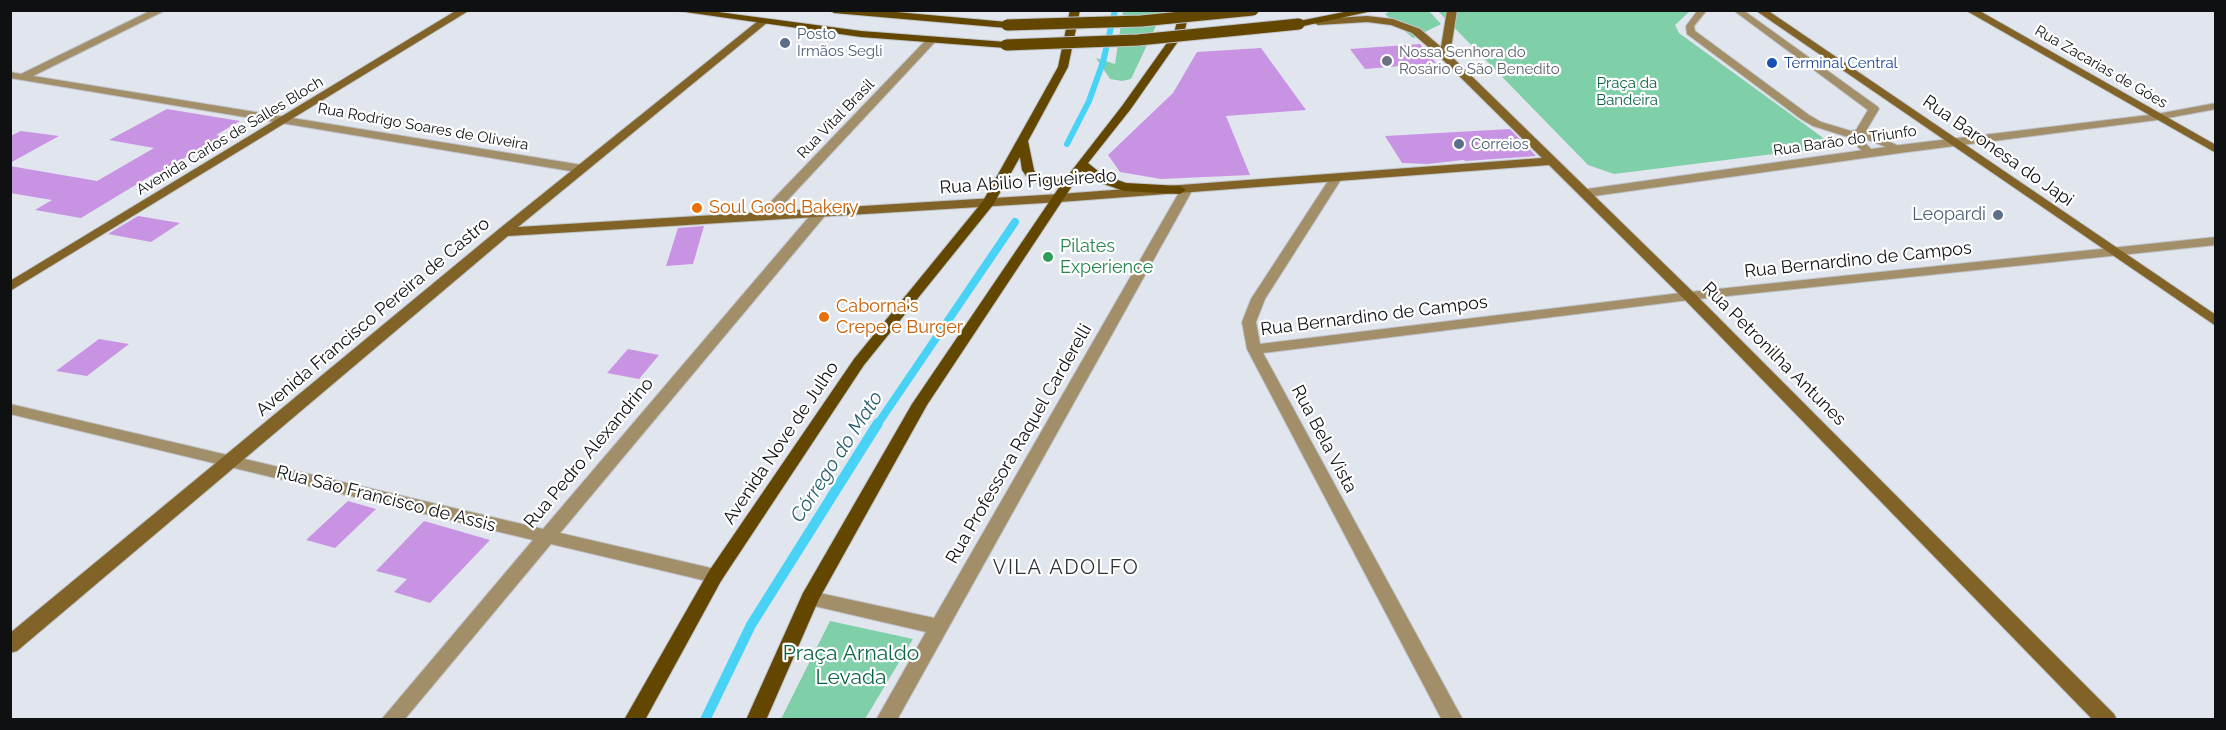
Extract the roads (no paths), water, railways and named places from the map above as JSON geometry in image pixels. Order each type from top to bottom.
[{"type":"main road","points":[[676,10],[931,41],[1006,45],[1138,40],[1318,22],[1372,10]]},
{"type":"main road","points":[[834,10],[1007,25],[1141,21],[1253,10]]},
{"type":"main road","name":"Avenida Nove de Julho","points":[[634,720],[715,576],[860,362],[989,202],[1063,67],[1075,10]]},
{"type":"main road","points":[[756,720],[810,598],[920,404],[1082,164],[1126,108],[1179,33],[1185,10]]},
{"type":"main road","points":[[1023,142],[1028,170],[1034,179],[1054,183],[1071,181]]},
{"type":"main road","points":[[1082,164],[1099,178],[1124,187],[1184,190]]},
{"type":"street","points":[[10,82],[16,76],[161,10]]},
{"type":"street","name":"Avenida Carlos de Salles Bloch","points":[[10,287],[465,10]]},
{"type":"street","points":[[1446,56],[1452,10]]},
{"type":"street","name":"Rua Baronesa do Japi","points":[[1760,10],[2216,322]]},
{"type":"street","name":"Rua Zacarias de Góes","points":[[1970,10],[2215,150]]},
{"type":"street","name":"Rua Petronilha Antunes","points":[[1318,22],[1381,20],[1405,25],[1416,31],[1446,56],[1587,193],[2107,720]]},
{"type":"street","name":"Avenida Francisco Pereira de Castro","points":[[10,645],[232,462],[504,232],[764,22]]},
{"type":"street","name":"Rua Vital Brasil","points":[[764,217],[931,41]]},
{"type":"street","name":"Rua Rodrigo Soares de Oliveira","points":[[16,76],[582,169]]},
{"type":"street","name":"Rua Barão do Triunfo","points":[[1587,193],[1900,149],[2157,117],[2216,106]]},
{"type":"street","name":"Rua Abilio Figueiredo","points":[[504,232],[1184,190],[1553,161]]},
{"type":"street","name":"Rua Bela Vista","points":[[1336,178],[1257,299],[1249,322],[1254,349],[1453,720]]},
{"type":"street","name":"Rua Professora Raquel Carderelli","points":[[886,720],[1184,190]]},
{"type":"street","name":"Rua Pedro Alexandrino","points":[[391,720],[819,214]]},
{"type":"street","name":"Rua Bernardino de Campos","points":[[1254,349],[1689,296],[2216,241]]},
{"type":"street","name":"Rua São Francisco de Assis","points":[[10,409],[715,576]]},
{"type":"street","points":[[810,598],[938,627]]},
{"type":"lane","points":[[1703,10],[1690,26],[1690,32],[1804,117],[1817,124],[1856,133],[1900,149]]},
{"type":"lane","points":[[1736,11],[1874,109],[1856,133]]},
{"type":"lane","points":[[1856,133],[1871,154]]},
{"type":"waterway","name":"Córrego do Mato","points":[[1067,144],[1089,101],[1103,62],[1115,10]]},
{"type":"waterway","name":"Córrego do Mato","points":[[877,425],[1015,222]]},
{"type":"waterway","name":"Córrego do Mato","points":[[705,720],[751,625],[878,423]]},
{"type":"place","name":"Posto Irmãos Segli","points":[[785,43]]},
{"type":"place","name":"Nossa Senhora do Rosário e São Benedito","points":[[1387,61]]},
{"type":"place","name":"Terminal Central","points":[[1772,63]]},
{"type":"place","name":"Correios","points":[[1459,144]]},
{"type":"place","name":"Soul Good Bakery","points":[[697,208]]},
{"type":"place","name":"Leopardi","points":[[1998,215]]},
{"type":"place","name":"Pilates Experience","points":[[1048,257]]},
{"type":"place","name":"Caborna's Crepe e Burger","points":[[824,317]]},
{"type":"district","name":"VILA ADOLFO","points":[[1066,568]]},
{"type":"park label","name":"Praça da Bandeira","points":[[1627,92]]},
{"type":"park label","name":"Praça Arnaldo Levada","points":[[851,666]]}]
